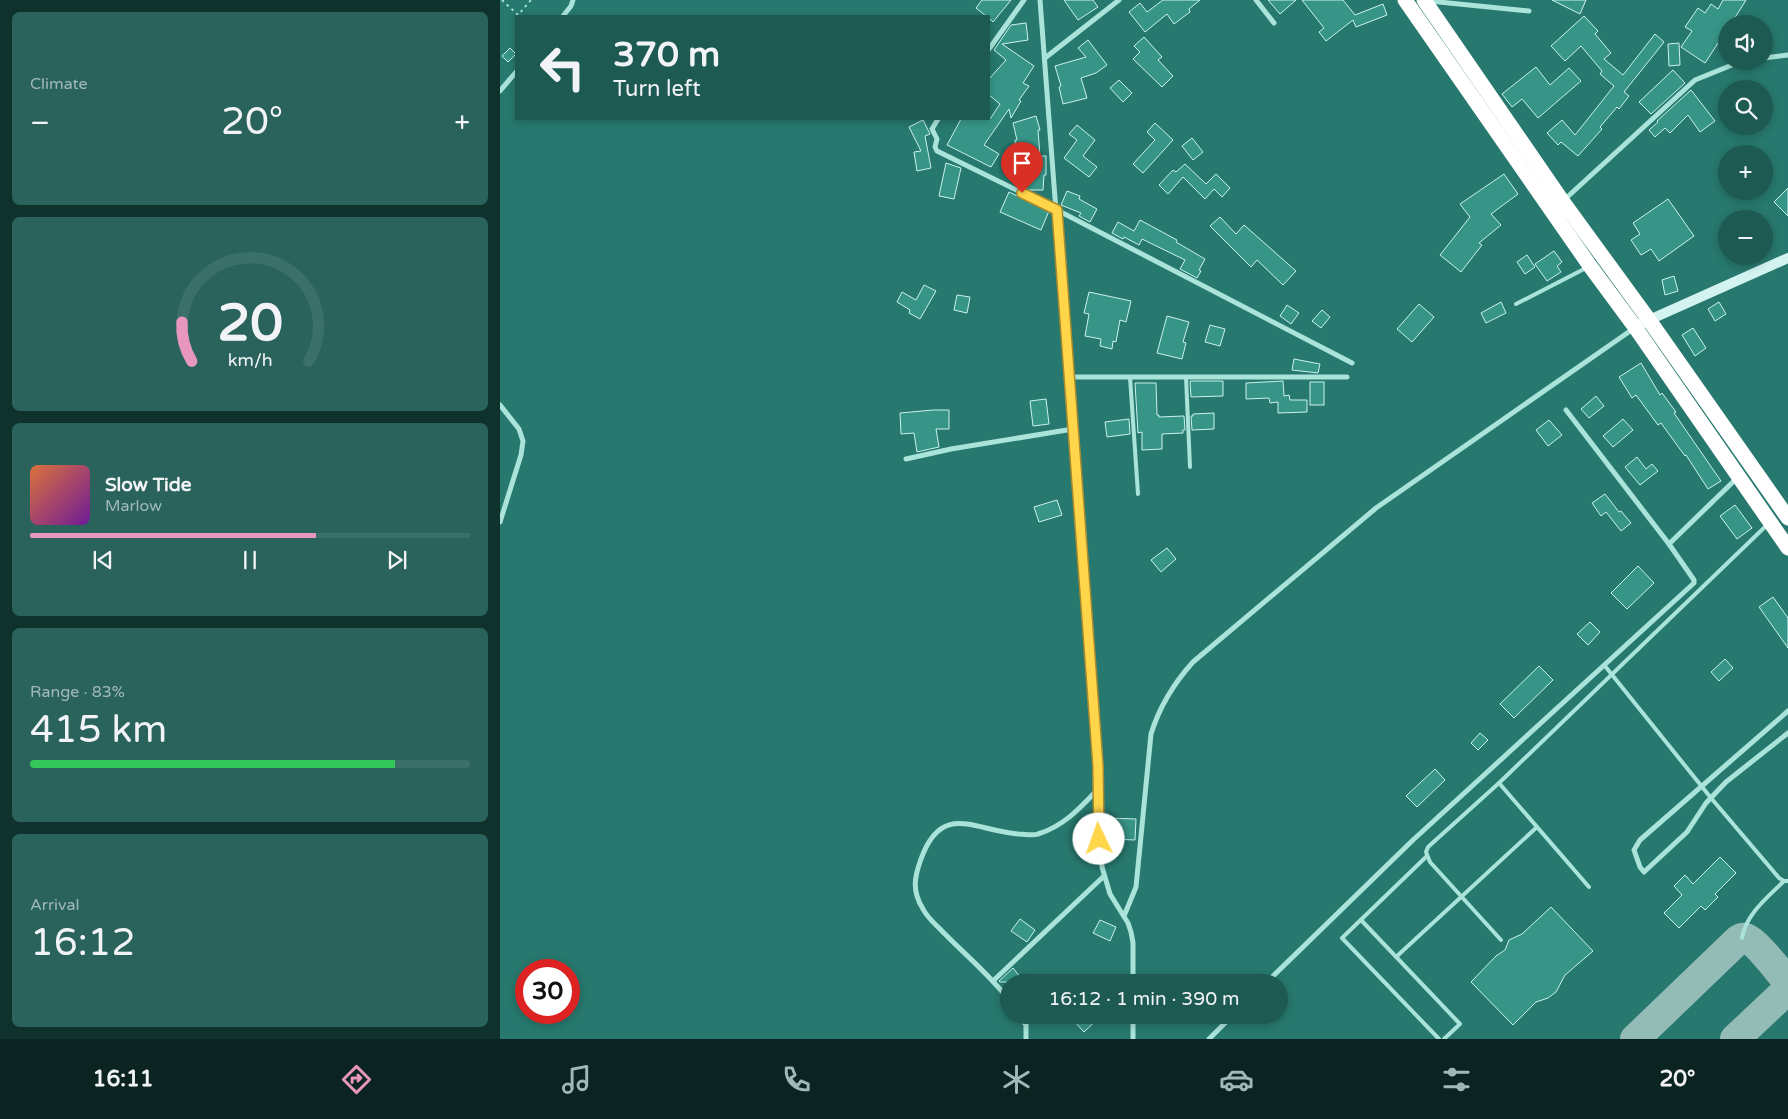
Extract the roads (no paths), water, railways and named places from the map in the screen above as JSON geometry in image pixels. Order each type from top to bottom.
[{"type":"highway","points":[[1405,0],[1558,206],[1649,320],[1705,400],[1786,509]]},
{"type":"highway","points":[[1424,0],[1558,206],[1590,266],[1635,327],[1788,548]]},
{"type":"street","points":[[564,15],[573,0]]},
{"type":"street","points":[[990,48],[1024,0]]},
{"type":"street","points":[[1040,0],[1098,766],[1098,825],[1102,867],[1110,894],[1128,923],[1133,943],[1133,974]]},
{"type":"street","points":[[1045,58],[1119,0]]},
{"type":"street","points":[[1256,0],[1274,23]]},
{"type":"street","points":[[1424,0],[1529,12]]},
{"type":"street","points":[[1773,57],[1788,55]]},
{"type":"street","points":[[1558,206],[1694,80],[1720,70]]},
{"type":"street","points":[[500,91],[515,73]]},
{"type":"street","points":[[937,120],[932,129],[938,139],[935,147],[937,151],[1057,210],[1352,363]]},
{"type":"street","points":[[1124,916],[1136,887],[1151,734],[1156,720],[1178,682],[1193,662],[1376,508],[1635,327],[1788,258]]},
{"type":"street","points":[[1069,376],[1347,377]]},
{"type":"street","points":[[1692,409],[1705,400]]},
{"type":"street","points":[[500,405],[519,429],[523,441],[522,455],[500,522]]},
{"type":"street","points":[[1275,974],[1413,840],[1694,583],[1694,580],[1670,544],[1566,410]]},
{"type":"street","points":[[906,459],[951,449],[1073,429]]},
{"type":"street","points":[[1670,544],[1739,476]]},
{"type":"street","points":[[1788,712],[1701,786],[1636,845],[1634,850],[1635,857],[1640,868],[1644,872],[1686,832],[1711,798],[1726,782],[1788,733]]},
{"type":"street","points":[[1000,989],[923,911],[914,892],[916,872],[927,844],[931,837],[944,826],[958,822],[1015,834],[1036,835],[1057,826],[1076,813],[1098,789]]},
{"type":"street","points":[[993,981],[1104,876]]},
{"type":"street","points":[[1025,1024],[1026,1039]]},
{"type":"street","points":[[1133,1024],[1133,1039]]},
{"type":"street","points":[[1209,1039],[1224,1024]]},
{"type":"lane","points":[[1516,304],[1590,266]]},
{"type":"lane","points":[[1130,377],[1138,494]]},
{"type":"lane","points":[[1186,377],[1190,467]]},
{"type":"lane","points":[[1501,940],[1430,862],[1426,852],[1428,847],[1499,783],[1770,522],[1786,509]]},
{"type":"lane","points":[[1604,666],[1711,798],[1779,878],[1786,881],[1749,917],[1744,927],[1742,938]]},
{"type":"lane","points":[[1499,783],[1589,887]]},
{"type":"lane","points":[[1396,957],[1537,827]]},
{"type":"lane","points":[[1427,856],[1342,938],[1439,1039]]},
{"type":"lane","points":[[1361,920],[1460,1024],[1444,1039]]}]
